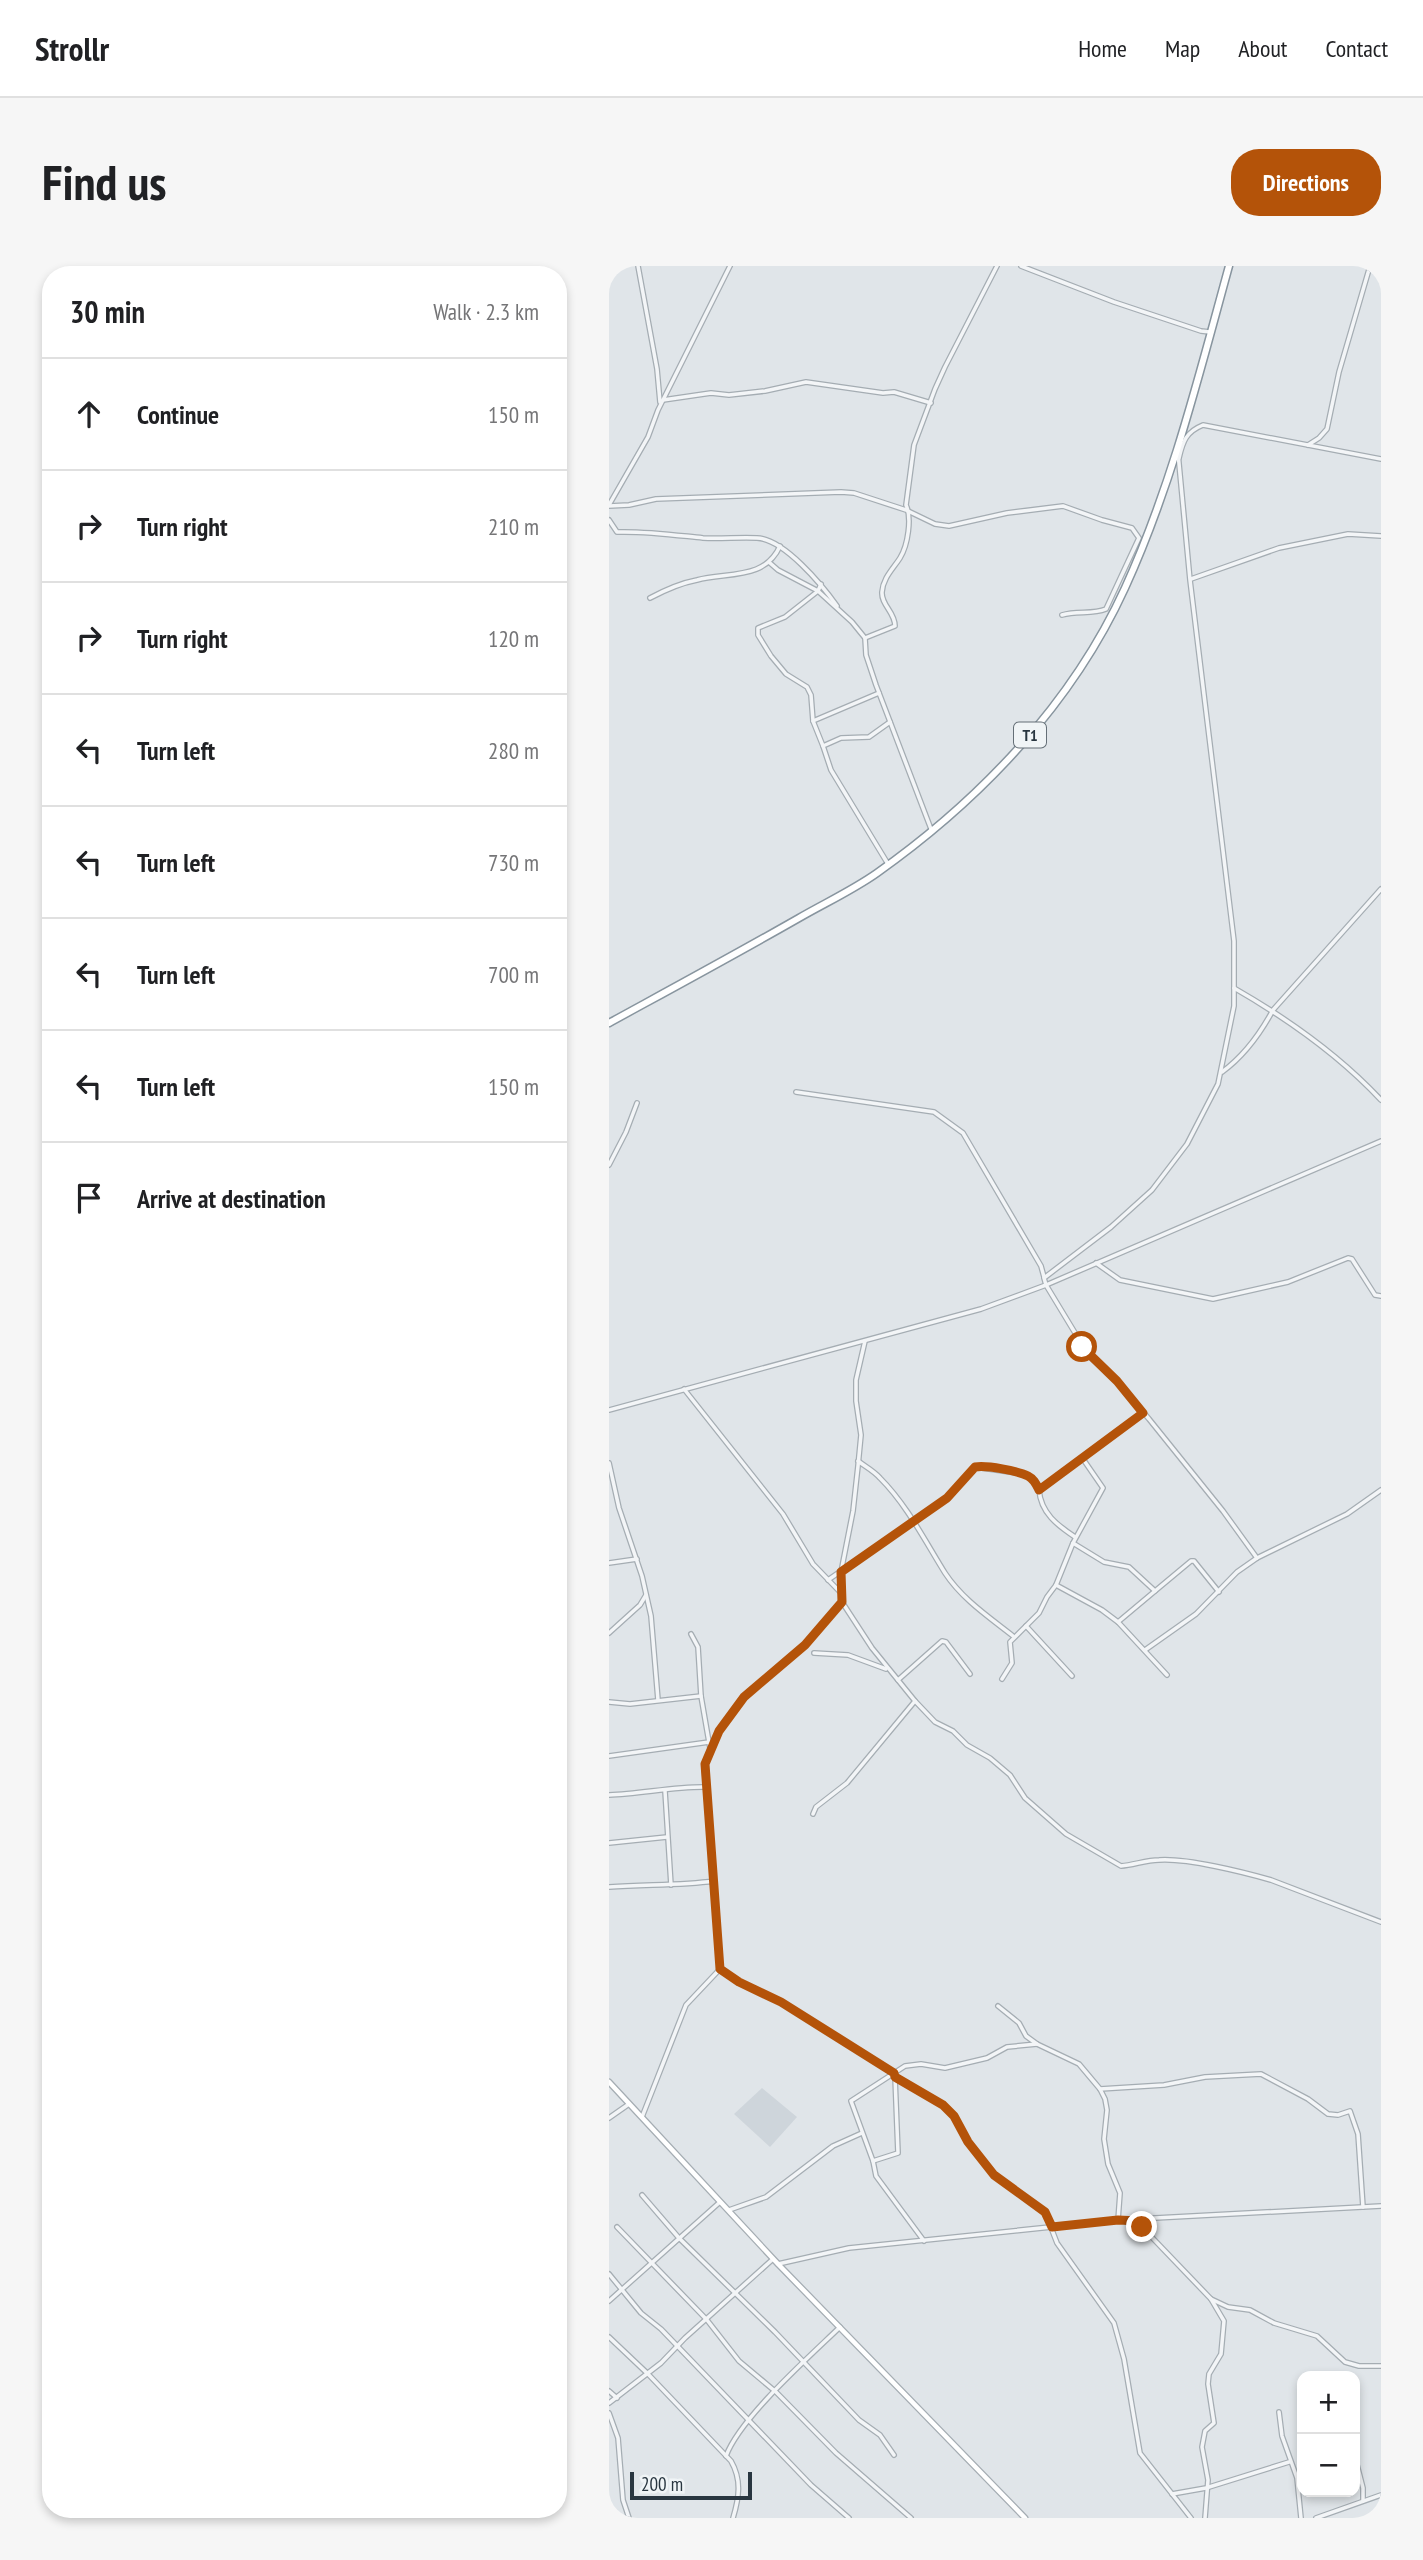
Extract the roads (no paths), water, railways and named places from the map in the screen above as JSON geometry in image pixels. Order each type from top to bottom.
[{"type":"highway","name":"T1","points":[[609,1023],[876,874],[973,796],[1035,730],[1076,673],[1124,590],[1150,529],[1177,451],[1229,266]]},
{"type":"street","points":[[638,266],[662,402]]},
{"type":"street","points":[[609,506],[648,437],[662,402],[730,266]]},
{"type":"street","points":[[865,638],[895,626],[895,619],[882,600],[882,594],[884,583],[902,556],[906,544],[909,513],[906,505],[912,454],[945,367],[997,266]]},
{"type":"street","points":[[1021,266],[1114,302],[1211,332]]},
{"type":"street","points":[[1307,445],[1319,439],[1328,429],[1339,372],[1370,266]]},
{"type":"street","points":[[662,402],[711,393],[729,395],[815,382],[883,393],[894,391],[931,403]]},
{"type":"street","points":[[1178,460],[1189,430],[1203,425],[1381,459]]},
{"type":"street","points":[[1044,1278],[1111,1227],[1152,1191],[1187,1144],[1218,1084],[1234,1006],[1234,941],[1177,451]]},
{"type":"street","points":[[609,506],[656,499],[841,492],[854,493],[935,524],[949,526],[1007,513],[1063,506],[1132,527],[1139,538],[1106,609],[1095,612],[1082,610],[1062,615]]},
{"type":"street","points":[[609,520],[617,532],[771,540],[821,584],[840,611]]},
{"type":"street","points":[[1190,580],[1279,548],[1348,534],[1381,536]]},
{"type":"street","points":[[650,598],[700,579],[737,575],[769,563],[780,546]]},
{"type":"street","points":[[769,563],[818,591],[865,638],[866,655],[896,743],[931,831]]},
{"type":"street","points":[[821,584],[818,591],[785,617],[758,628],[758,635],[786,674],[807,687],[811,695],[813,721],[831,770],[888,864]]},
{"type":"street","points":[[813,721],[879,693]]},
{"type":"street","points":[[823,746],[841,738],[869,737],[890,722]]},
{"type":"street","points":[[1220,1073],[1236,1062],[1262,1030],[1272,1010],[1381,889]]},
{"type":"street","points":[[1234,988],[1272,1010],[1356,1074],[1381,1100]]},
{"type":"street","points":[[796,1092],[935,1112],[963,1133],[1041,1266],[1046,1285],[1082,1347],[1117,1381],[1223,1511],[1257,1558]]},
{"type":"street","points":[[609,1165],[637,1103]]},
{"type":"street","points":[[609,1410],[981,1308],[1046,1285],[1381,1141]]},
{"type":"street","points":[[1096,1264],[1120,1280],[1213,1298],[1289,1282],[1348,1258],[1352,1259],[1375,1295],[1381,1296]]},
{"type":"street","points":[[865,1341],[856,1380],[861,1435],[853,1511],[841,1572],[842,1602],[872,1648],[915,1701],[935,1722],[953,1731],[967,1745],[1010,1774],[1025,1798],[1066,1834],[1121,1866],[1172,1860],[1252,1875],[1381,1922]]},
{"type":"street","points":[[684,1389],[783,1514],[813,1564],[841,1593]]},
{"type":"street","points":[[1039,1490],[1143,1413]]},
{"type":"street","points":[[1002,1679],[1012,1664],[1009,1647],[1014,1636],[1039,1613],[1056,1585],[1075,1537],[1103,1488],[1083,1459]]},
{"type":"street","points":[[858,1461],[881,1479],[913,1521],[957,1588],[1014,1636]]},
{"type":"street","points":[[609,1463],[619,1508],[646,1594],[653,1629],[658,1700]]},
{"type":"street","points":[[828,1580],[947,1498],[975,1467],[1024,1474],[1035,1481],[1045,1511],[1075,1537]]},
{"type":"street","points":[[1146,1650],[1196,1614],[1237,1572],[1257,1558],[1347,1514],[1381,1489]]},
{"type":"street","points":[[1073,1543],[1104,1562],[1129,1567],[1154,1591]]},
{"type":"street","points":[[609,1563],[637,1559]]},
{"type":"street","points":[[1118,1622],[1192,1561],[1219,1592]]},
{"type":"street","points":[[1056,1585],[1102,1610],[1118,1622],[1167,1675]]},
{"type":"street","points":[[609,1633],[640,1605],[646,1594]]},
{"type":"street","points":[[609,1756],[712,1742],[744,1697],[805,1645],[842,1602]]},
{"type":"street","points":[[1026,1626],[1072,1676]]},
{"type":"street","points":[[642,2117],[686,2005],[720,1969],[705,1764],[712,1742],[701,1696],[698,1647],[691,1634]]},
{"type":"street","points":[[898,1680],[942,1641],[946,1642],[970,1674]]},
{"type":"street","points":[[814,1653],[848,1655],[891,1671]]},
{"type":"street","points":[[609,1702],[630,1704],[701,1696]]},
{"type":"street","points":[[813,1814],[816,1807],[847,1783],[915,1701]]},
{"type":"street","points":[[609,1795],[665,1791],[681,1787],[707,1787]]},
{"type":"street","points":[[665,1791],[671,1885]]},
{"type":"street","points":[[609,1843],[667,1837]]},
{"type":"street","points":[[609,1887],[689,1885],[714,1881]]},
{"type":"street","points":[[720,1969],[739,1982],[781,2002],[949,2111],[968,2142],[994,2175],[1045,2212],[1057,2243],[1114,2323],[1124,2359],[1140,2453],[1191,2518]]},
{"type":"street","points":[[998,2006],[1019,2023],[1026,2036],[1037,2044],[1079,2064],[1100,2090],[1107,2110],[1104,2139],[1108,2164],[1120,2193],[1118,2220]]},
{"type":"street","points":[[924,2242],[876,2176],[851,2102],[905,2066],[921,2064],[944,2068],[987,2058],[1007,2047],[1037,2044]]},
{"type":"street","points":[[1100,2090],[1164,2085],[1205,2077],[1261,2074],[1308,2099],[1328,2114],[1338,2115],[1350,2111],[1358,2134],[1363,2207]]},
{"type":"street","points":[[873,2161],[898,2154],[894,2075]]},
{"type":"street","points":[[609,2082],[773,2259],[1025,2518]]},
{"type":"street","points":[[609,2118],[629,2104]]},
{"type":"street","points":[[728,2210],[766,2197],[833,2146],[862,2133]]},
{"type":"street","points":[[642,2195],[679,2238],[859,2420],[880,2435],[894,2455]]},
{"type":"street","points":[[609,2301],[720,2201]]},
{"type":"street","points":[[778,2264],[849,2248],[1118,2220],[1139,2221],[1381,2206]]},
{"type":"street","points":[[1139,2221],[1211,2299],[1224,2321],[1221,2354],[1209,2374],[1207,2384],[1214,2423],[1205,2431],[1202,2447],[1208,2480],[1205,2518]]},
{"type":"street","points":[[617,2227],[707,2320],[739,2361],[911,2518]]},
{"type":"street","points":[[609,2403],[648,2374],[773,2259]]},
{"type":"street","points":[[609,2274],[641,2313],[811,2485],[849,2518]]},
{"type":"street","points":[[1211,2299],[1228,2306],[1250,2310],[1274,2323],[1317,2336],[1345,2362],[1359,2366],[1381,2366]]},
{"type":"street","points":[[726,2456],[730,2445],[748,2420],[840,2327]]},
{"type":"street","points":[[609,2337],[726,2456],[737,2472],[738,2504],[733,2518]]},
{"type":"street","points":[[609,2391],[617,2398]]},
{"type":"street","points":[[1279,2412],[1289,2462],[1297,2478],[1301,2518]]},
{"type":"street","points":[[609,2413],[618,2438],[623,2500],[629,2518]]},
{"type":"street","points":[[1172,2494],[1206,2488],[1289,2462]]},
{"type":"street","points":[[1360,2476],[1363,2501]]},
{"type":"street","points":[[1317,2518],[1381,2495]]}]
